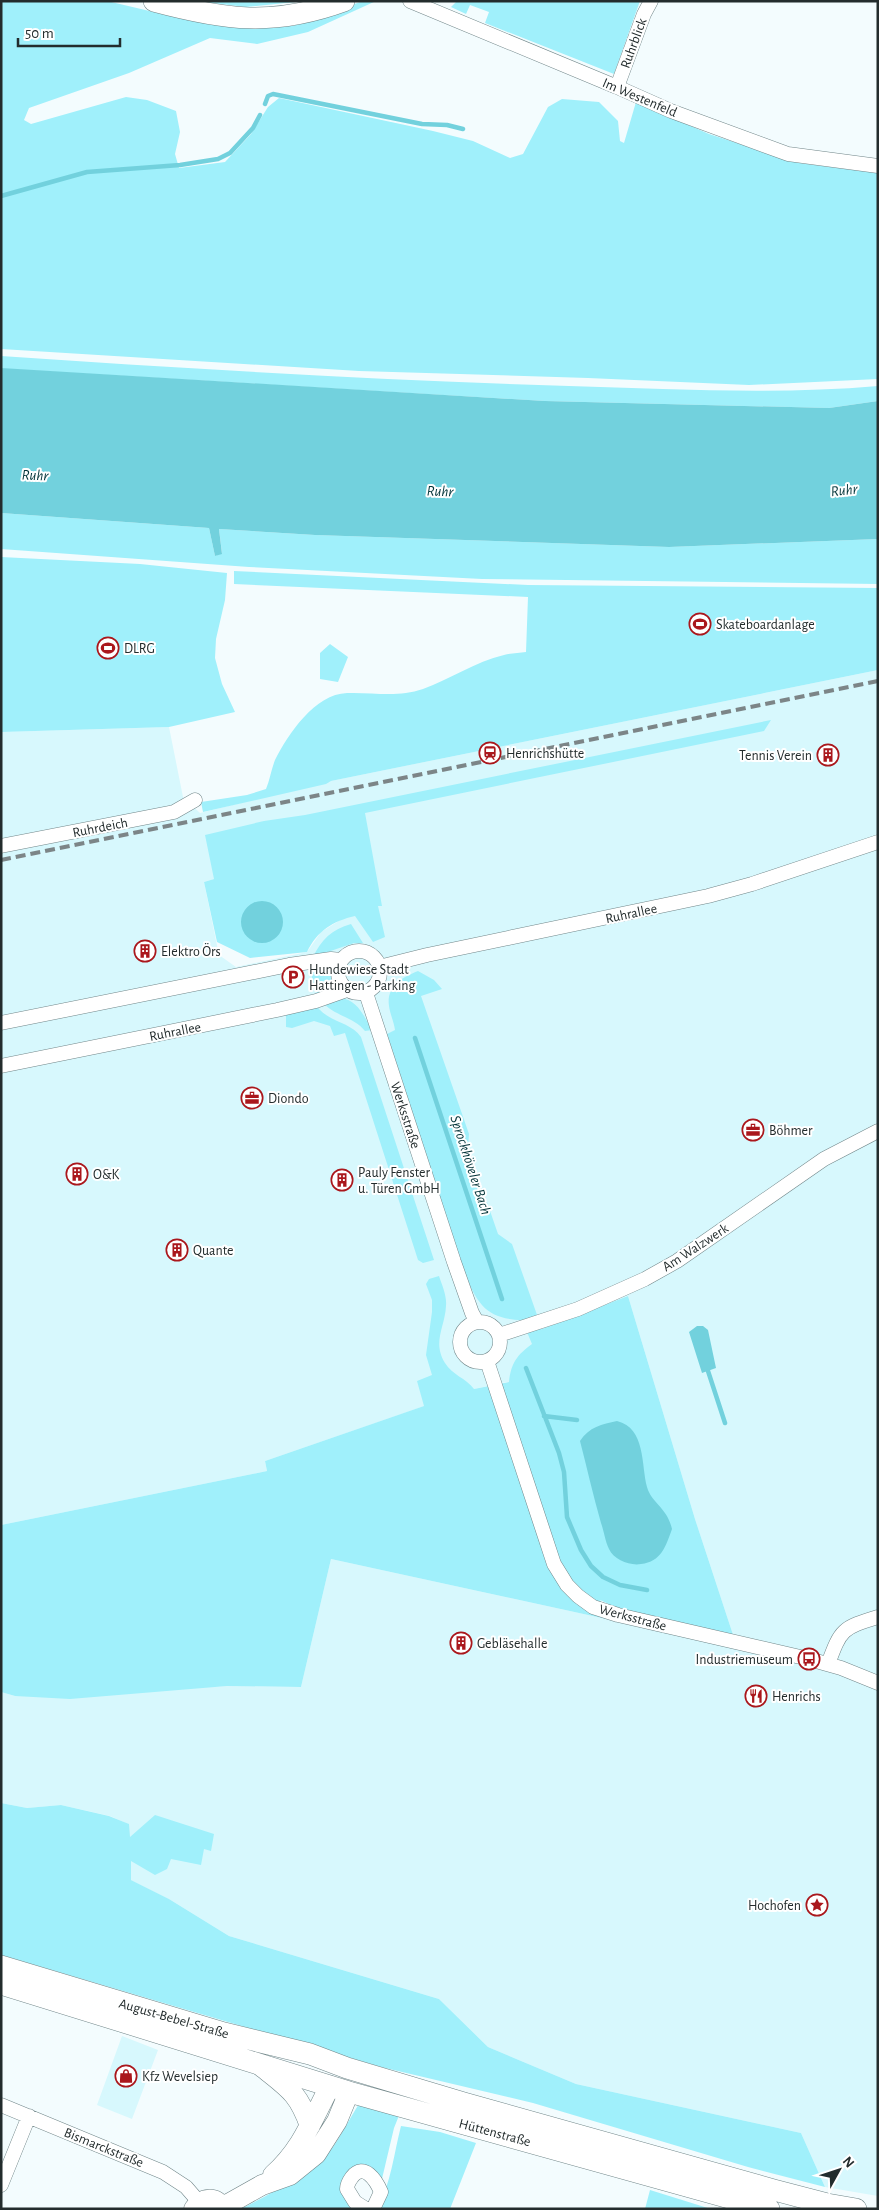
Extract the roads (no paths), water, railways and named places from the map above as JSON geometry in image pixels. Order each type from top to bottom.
[{"type":"main road","points":[[154,1],[214,16],[245,20],[298,15],[344,1]]},
{"type":"main road","name":"August-Bebel-Straße","points":[[1,1966],[224,2033],[310,2054],[347,2068]]},
{"type":"main road","name":"August-Bebel-Straße","points":[[1,1984],[339,2089]]},
{"type":"main road","points":[[339,2089],[347,2068]]},
{"type":"main road","name":"Hüttenstraße","points":[[347,2068],[774,2190],[827,2204],[856,2209]]},
{"type":"main road","name":"Hüttenstraße","points":[[339,2089],[769,2209]]},
{"type":"street","name":"Im Westenfeld","points":[[410,1],[671,111],[788,154],[878,166]]},
{"type":"street","name":"Ruhrblick","points":[[617,87],[644,14],[652,1]]},
{"type":"street","name":"Ruhrdeich","points":[[1,846],[174,812],[195,800]]},
{"type":"street","name":"Ruhrallee","points":[[380,967],[427,955],[708,896],[752,884],[878,842]]},
{"type":"street","points":[[347,990],[342,986],[338,974],[341,960],[346,955],[355,951],[364,951],[371,955],[380,967],[378,982],[366,993]]},
{"type":"street","points":[[1,1023],[289,965],[331,959],[341,960]]},
{"type":"street","name":"Ruhrallee","points":[[1,1066],[277,1010],[316,1001],[347,990],[355,994],[366,993]]},
{"type":"street","name":"Werksstraße","points":[[366,993],[454,1262],[477,1322]]},
{"type":"street","name":"Am Walzwerk","points":[[499,1336],[578,1309],[645,1279],[692,1251],[824,1158],[878,1131]]},
{"type":"street","points":[[477,1322],[490,1325],[499,1336],[498,1351],[494,1358],[487,1362],[480,1363],[467,1358],[460,1347],[459,1340],[465,1328],[477,1322]]},
{"type":"street","name":"Werksstraße","points":[[487,1362],[549,1552],[567,1585],[578,1596],[593,1606],[618,1615],[828,1664],[878,1683]]},
{"type":"street","points":[[828,1664],[838,1637],[846,1629],[878,1617]]},
{"type":"street","name":"August-Bebel-Straße","points":[[256,2062],[292,2091],[302,2105],[310,2126]]},
{"type":"street","points":[[262,2185],[294,2154],[310,2126],[339,2089]]},
{"type":"street","points":[[196,2206],[212,2199],[223,2208],[262,2185],[290,2175],[316,2154],[337,2121],[339,2089]]},
{"type":"street","name":"Bismarckstraße","points":[[1,2105],[162,2172],[186,2187],[196,2206]]},
{"type":"street","points":[[1,2186],[29,2116]]},
{"type":"street","points":[[366,2209],[355,2202],[347,2189],[350,2179],[360,2171],[364,2171],[372,2176],[381,2192],[373,2209]]},
{"type":"water","name":"Ruhr","points":[[1,368],[545,401],[829,408],[878,401],[878,539],[669,547],[315,535],[219,529],[222,554],[215,556],[209,528],[1,513]]},
{"type":"water","points":[[262,901],[277,907],[283,922],[277,937],[262,943],[247,937],[241,922],[247,907]]},
{"type":"water","points":[[697,1326],[703,1326],[708,1330],[716,1368],[702,1373],[689,1332]]},
{"type":"water","points":[[617,1421],[633,1431],[638,1439],[649,1493],[667,1516],[672,1529],[662,1552],[648,1563],[632,1564],[623,1561],[611,1553],[606,1543],[580,1441],[592,1429]]},
{"type":"waterway","points":[[265,104],[268,96],[273,94],[422,124],[447,125],[463,129]]},
{"type":"waterway","points":[[1,196],[87,172],[180,165],[218,159],[230,153],[253,128],[260,115]]},
{"type":"waterway","name":"Sprockhöveler Bach","points":[[415,1038],[502,1299]]},
{"type":"waterway","name":"Sprockhöveler Bach","points":[[526,1368],[559,1453],[564,1472],[567,1517],[581,1550],[591,1566],[603,1577],[620,1585],[647,1590]]},
{"type":"waterway","points":[[708,1371],[725,1423]]},
{"type":"waterway","points":[[544,1416],[577,1420]]},
{"type":"railway","points":[[1,860],[878,681]]},
{"type":"place","name":"Skateboardanlage","points":[[700,624]]},
{"type":"place","name":"DLRG","points":[[108,648]]},
{"type":"place","name":"Henrichshütte","points":[[490,753]]},
{"type":"place","name":"Tennis Verein","points":[[828,755]]},
{"type":"place","name":"Elektro Örs","points":[[145,951]]},
{"type":"place","name":"Hundewiese Stadt Hattingen - Parking","points":[[293,977]]},
{"type":"place","name":"Diondo","points":[[252,1098]]},
{"type":"place","name":"Böhmer","points":[[753,1130]]},
{"type":"place","name":"O&K","points":[[77,1174]]},
{"type":"place","name":"Pauly Fenster u. Türen GmbH","points":[[342,1180]]},
{"type":"place","name":"Quante","points":[[177,1250]]},
{"type":"place","name":"Gebläsehalle","points":[[461,1643]]},
{"type":"place","name":"Industriemuseum","points":[[809,1659]]},
{"type":"place","name":"Henrichs","points":[[756,1696]]},
{"type":"place","name":"Hochofen","points":[[817,1905]]},
{"type":"place","name":"Kfz Wevelsiep","points":[[126,2076]]}]
